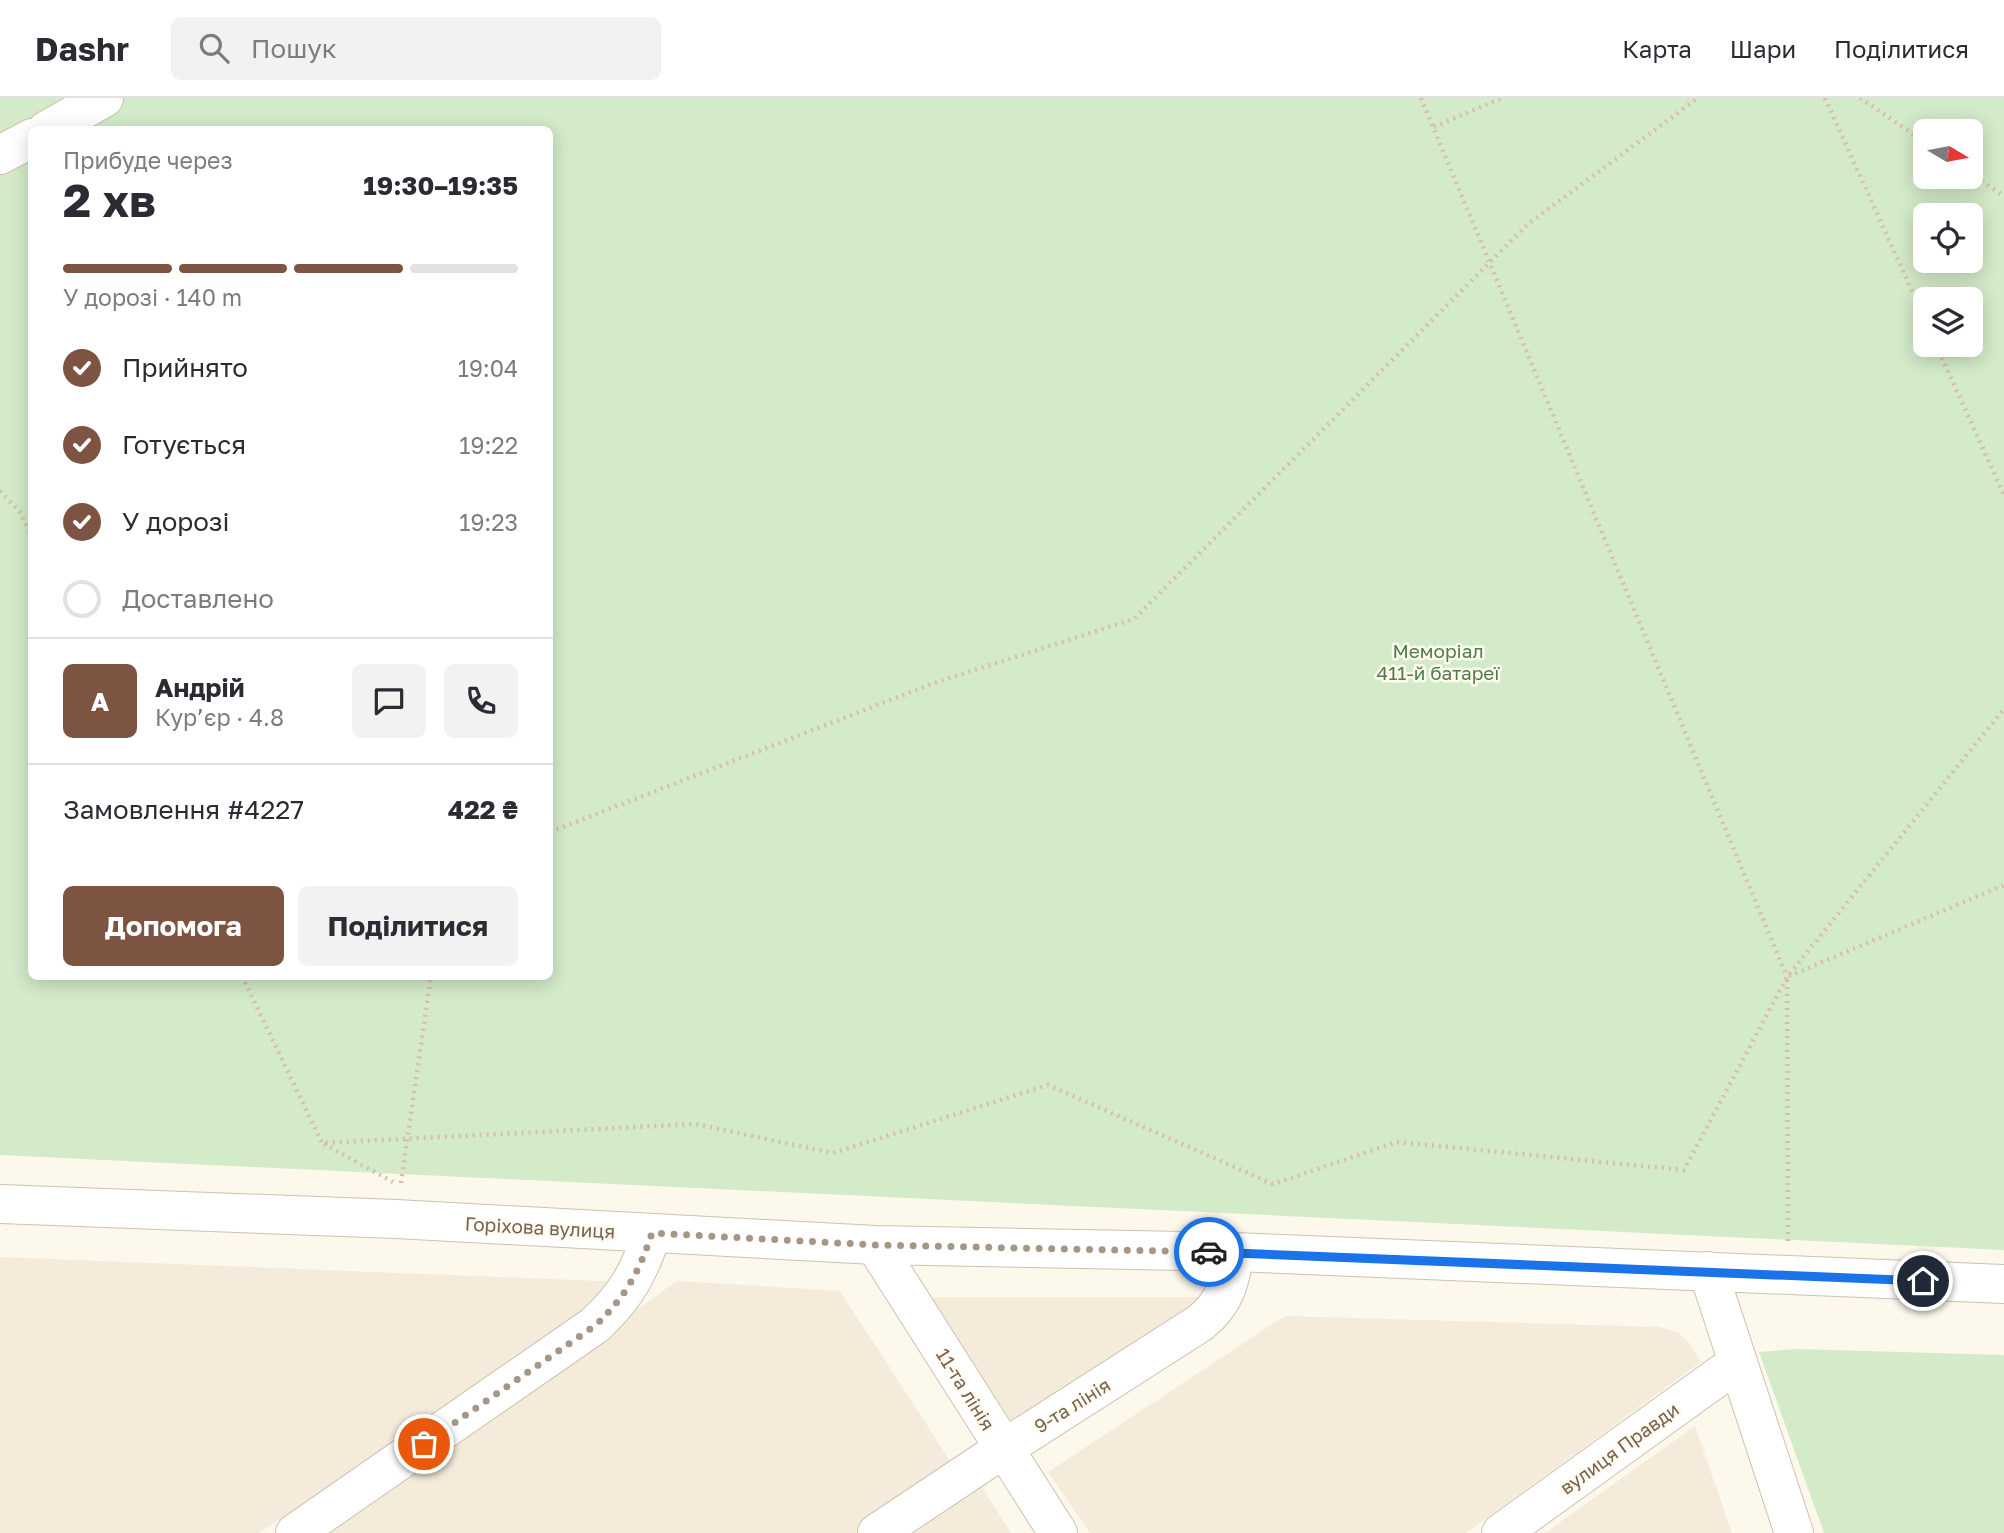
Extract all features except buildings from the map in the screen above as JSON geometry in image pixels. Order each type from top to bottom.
[{"type":"street","points":[[54,126],[104,98]]},
{"type":"street","points":[[0,155],[28,140]]},
{"type":"street","name":"Горіхова вулиця","points":[[0,1204],[396,1219],[876,1245],[1235,1252],[2004,1284]]},
{"type":"street","points":[[295,1533],[596,1325],[616,1306],[630,1286],[652,1233]]},
{"type":"street","name":"11-та лінія","points":[[876,1245],[1058,1533]]},
{"type":"street","name":"9-та лінія","points":[[877,1533],[1200,1324],[1214,1312],[1225,1294],[1235,1252]]},
{"type":"street","points":[[1708,1271],[1794,1533]]},
{"type":"street","name":"вулиця Правди","points":[[1501,1533],[1737,1363]]},
{"type":"path","points":[[1421,98],[1787,977],[1788,1274]]},
{"type":"path","points":[[1434,128],[1502,98]]},
{"type":"path","points":[[553,831],[934,683],[1134,619],[1528,223],[1698,98]]},
{"type":"path","points":[[1825,98],[1913,293]]},
{"type":"path","points":[[1860,98],[1913,134]]},
{"type":"path","points":[[1983,182],[2004,196]]},
{"type":"path","points":[[1941,357],[2004,495]]},
{"type":"path","points":[[0,491],[20,512],[28,529]]},
{"type":"path","points":[[245,980],[322,1143],[695,1124],[833,1153],[1048,1085],[1273,1184],[1396,1142],[1684,1170],[1787,977],[2004,709]]},
{"type":"path","points":[[1787,977],[2004,885]]},
{"type":"path","points":[[396,1219],[430,980]]},
{"type":"shaded area","points":[[0,1257],[624,1282],[259,1533],[0,1533]]},
{"type":"shaded area","points":[[677,1281],[840,1291],[954,1467],[855,1533],[321,1533]]},
{"type":"shaded area","points":[[921,1297],[1218,1297],[1014,1438]]},
{"type":"shaded area","points":[[1285,1316],[1659,1327],[1679,1333],[1701,1362],[1466,1533],[1090,1533],[1048,1472]]},
{"type":"shaded area","points":[[1695,1426],[1732,1533],[1545,1533]]},
{"type":"shaded area","points":[[980,1484],[1011,1533],[909,1533]]},
{"type":"green space","name":"Меморіал 411-й батареї","points":[[0,98],[2004,98],[2004,1250],[0,1155]]},
{"type":"green space","points":[[1796,1349],[2004,1355],[2004,1533],[1824,1533],[1759,1352]]},
{"type":"way so far","points":[[424,1444],[596,1325],[616,1306],[630,1286],[652,1233],[876,1245],[1209,1252]]},
{"type":"route","points":[[1209,1252],[1923,1281]]}]
